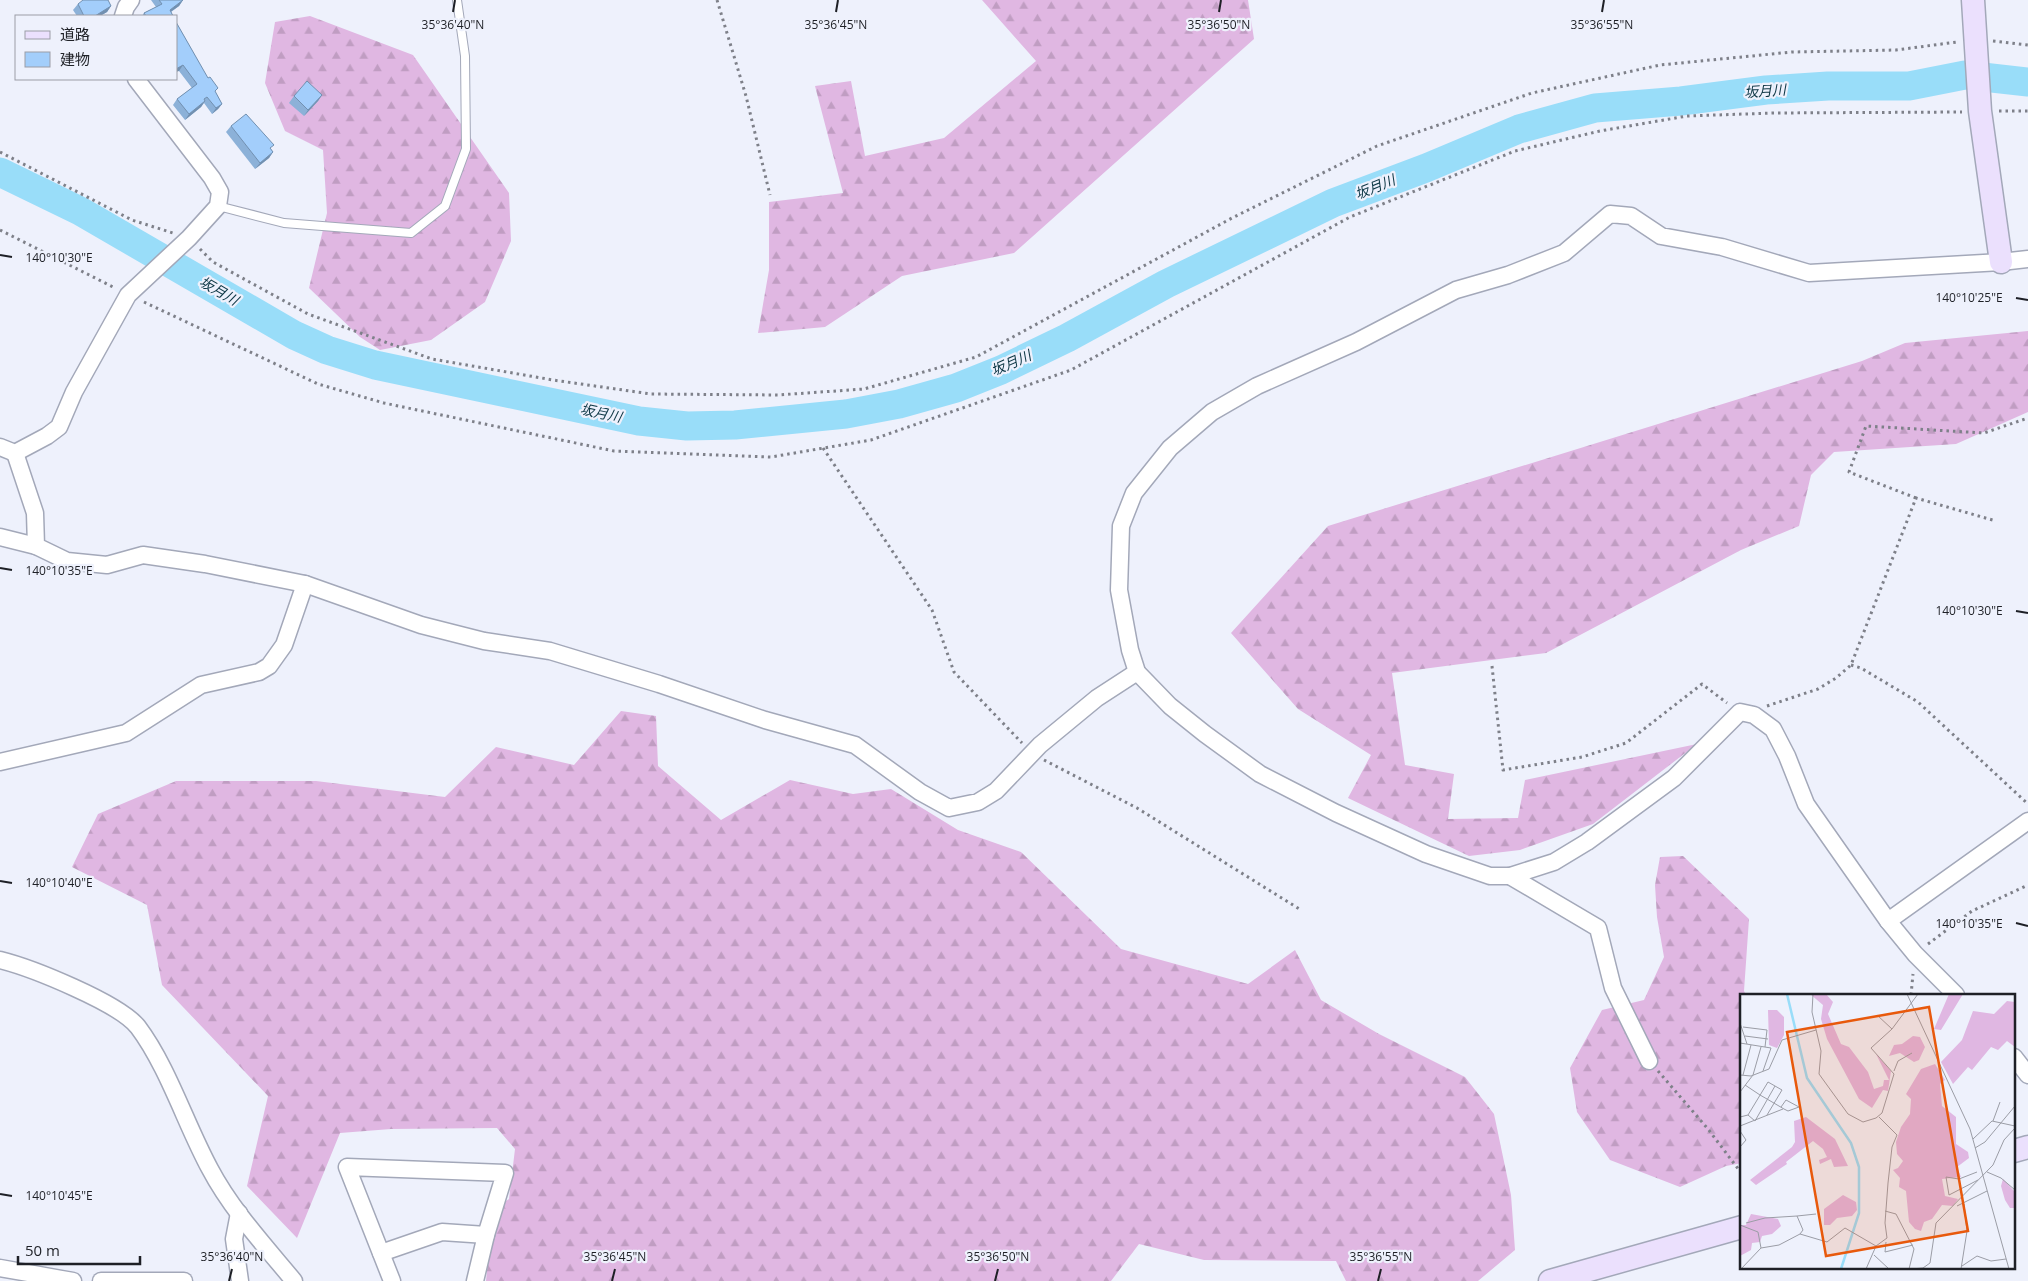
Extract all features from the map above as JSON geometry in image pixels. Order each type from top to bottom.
[{"type":"street","points":[[123,15],[131,0]]},
{"type":"street","points":[[1973,0],[1980,112],[2001,262]]},
{"type":"street","points":[[36,546],[35,513],[7,450],[47,436],[59,427],[74,392],[128,295],[189,238],[218,206],[220,192],[212,178],[137,80]]},
{"type":"street","points":[[1955,994],[1915,954],[1888,921],[1806,804],[1774,729],[1747,714],[1674,778],[1587,842],[1554,862],[1510,876],[1490,876],[1426,854],[1336,813],[1260,774],[1170,706],[1137,672],[1130,650],[1119,590],[1121,526],[1134,493],[1170,448],[1212,412],[1257,386],[1356,342],[1456,290],[1564,254],[1610,214],[1631,216],[1661,236],[1722,247],[1809,273],[2028,259]]},
{"type":"street","points":[[0,537],[36,546],[67,561],[107,565],[143,555],[204,564],[305,584],[421,625],[484,641],[550,651],[659,684],[765,720],[855,745],[920,792],[949,808],[978,802],[996,790],[1031,754],[1097,698],[1137,672]]},
{"type":"street","points":[[0,762],[126,733],[201,685],[259,672],[269,666],[284,645],[305,584]]},
{"type":"street","points":[[1888,921],[2028,821]]},
{"type":"street","points":[[1510,876],[1598,928],[1613,988],[1650,1061]]},
{"type":"street","points":[[0,960],[44,975],[101,1001],[124,1014],[138,1026],[158,1057],[210,1171],[239,1213],[294,1281]]},
{"type":"street","points":[[2016,1060],[2028,1075]]},
{"type":"street","points":[[392,1281],[347,1167],[506,1173],[486,1235],[475,1281]]},
{"type":"street","points":[[239,1213],[234,1238],[240,1281]]},
{"type":"street","points":[[1550,1281],[1740,1228]]},
{"type":"street","points":[[381,1253],[442,1232],[486,1235]]},
{"type":"street","points":[[0,1268],[73,1281]]},
{"type":"street","points":[[101,1281],[184,1281]]},
{"type":"lane","points":[[218,206],[284,223],[411,233],[446,206],[466,149],[465,56],[457,0]]},
{"type":"path","points":[[716,0],[746,96],[770,195]]},
{"type":"path","points":[[0,152],[132,220],[189,238],[213,262],[308,314],[432,359],[651,394],[778,395],[864,389],[976,357],[1232,218],[1377,146],[1532,93],[1660,65],[1792,52],[1896,50],[1976,39],[2028,45]]},
{"type":"path","points":[[0,230],[128,295],[318,384],[384,403],[614,451],[771,457],[871,440],[1071,370],[1350,217],[1514,152],[1600,131],[1687,116],[1774,113],[2028,111]]},
{"type":"path","points":[[1996,521],[1916,498],[1849,472],[1866,426],[1984,433],[2028,418]]},
{"type":"path","points":[[823,448],[932,610],[954,672],[1031,754],[1136,808],[1301,910]]},
{"type":"path","points":[[1492,666],[1503,770],[1582,757],[1626,744],[1702,684],[1747,714],[1818,689],[1851,666],[1916,498]]},
{"type":"path","points":[[1851,666],[1861,668],[1918,702],[2028,804]]},
{"type":"path","points":[[1911,994],[1915,954],[1972,911],[2028,885]]},
{"type":"path","points":[[1650,1061],[1708,1129],[1740,1171]]},
{"type":"green space","points":[[982,0],[1248,0],[1254,39],[1014,253],[902,276],[825,327],[758,333],[769,270],[769,202],[843,193],[815,86],[851,81],[865,156],[944,138],[1036,61]]},
{"type":"green space","points":[[310,16],[413,55],[509,193],[511,241],[485,302],[431,340],[380,350],[360,337],[309,288],[327,213],[323,150],[285,131],[265,83],[275,22]]},
{"type":"green space","points":[[2028,331],[2028,412],[1956,444],[1834,452],[1811,475],[1799,526],[1741,550],[1546,653],[1392,673],[1405,765],[1454,774],[1448,819],[1518,818],[1525,780],[1697,744],[1593,824],[1520,850],[1469,856],[1348,798],[1371,755],[1298,709],[1231,633],[1328,526],[1862,361],[1905,343]]},
{"type":"green space","points":[[621,711],[656,716],[658,766],[721,820],[790,780],[853,794],[891,789],[958,830],[1021,852],[1121,949],[1248,984],[1295,950],[1321,1000],[1379,1034],[1465,1077],[1494,1114],[1511,1195],[1515,1250],[1478,1281],[1346,1281],[1336,1261],[1204,1260],[1139,1244],[1111,1281],[486,1281],[493,1210],[509,1199],[515,1149],[497,1128],[391,1129],[340,1133],[297,1238],[247,1186],[268,1096],[162,985],[147,905],[72,867],[98,814],[176,781],[316,781],[445,797],[496,747],[574,765]]},
{"type":"green space","points":[[1683,856],[1749,919],[1744,991],[1746,994],[1740,994],[1740,1163],[1726,1166],[1680,1187],[1610,1160],[1577,1112],[1570,1068],[1602,1010],[1644,1000],[1664,957],[1657,917],[1655,885],[1660,857]]},
{"type":"building","points":[[83,0],[108,0],[111,6],[97,15],[84,15],[78,4]]},
{"type":"building","points":[[159,0],[183,0],[170,10],[172,15],[145,15],[144,13],[162,4]]},
{"type":"building","points":[[178,26],[208,78],[210,77],[218,88],[215,91],[222,104],[216,108],[207,97],[204,99],[205,101],[189,114],[177,99],[197,84],[183,65],[178,68]]},
{"type":"building","points":[[307,81],[322,95],[308,110],[294,96]]},
{"type":"building","points":[[246,114],[274,145],[270,148],[273,152],[260,163],[231,126]]},
{"type":"waterway","name":"坂月川","points":[[0,172],[80,211],[294,335],[327,350],[375,365],[639,421],[687,426],[735,425],[846,414],[899,404],[956,388],[1001,370],[1067,338],[1166,284],[1333,203],[1426,168],[1519,129],[1595,108],[1681,101],[1766,90],[1828,86],[1909,86],[1965,75],[2028,82]]}]
